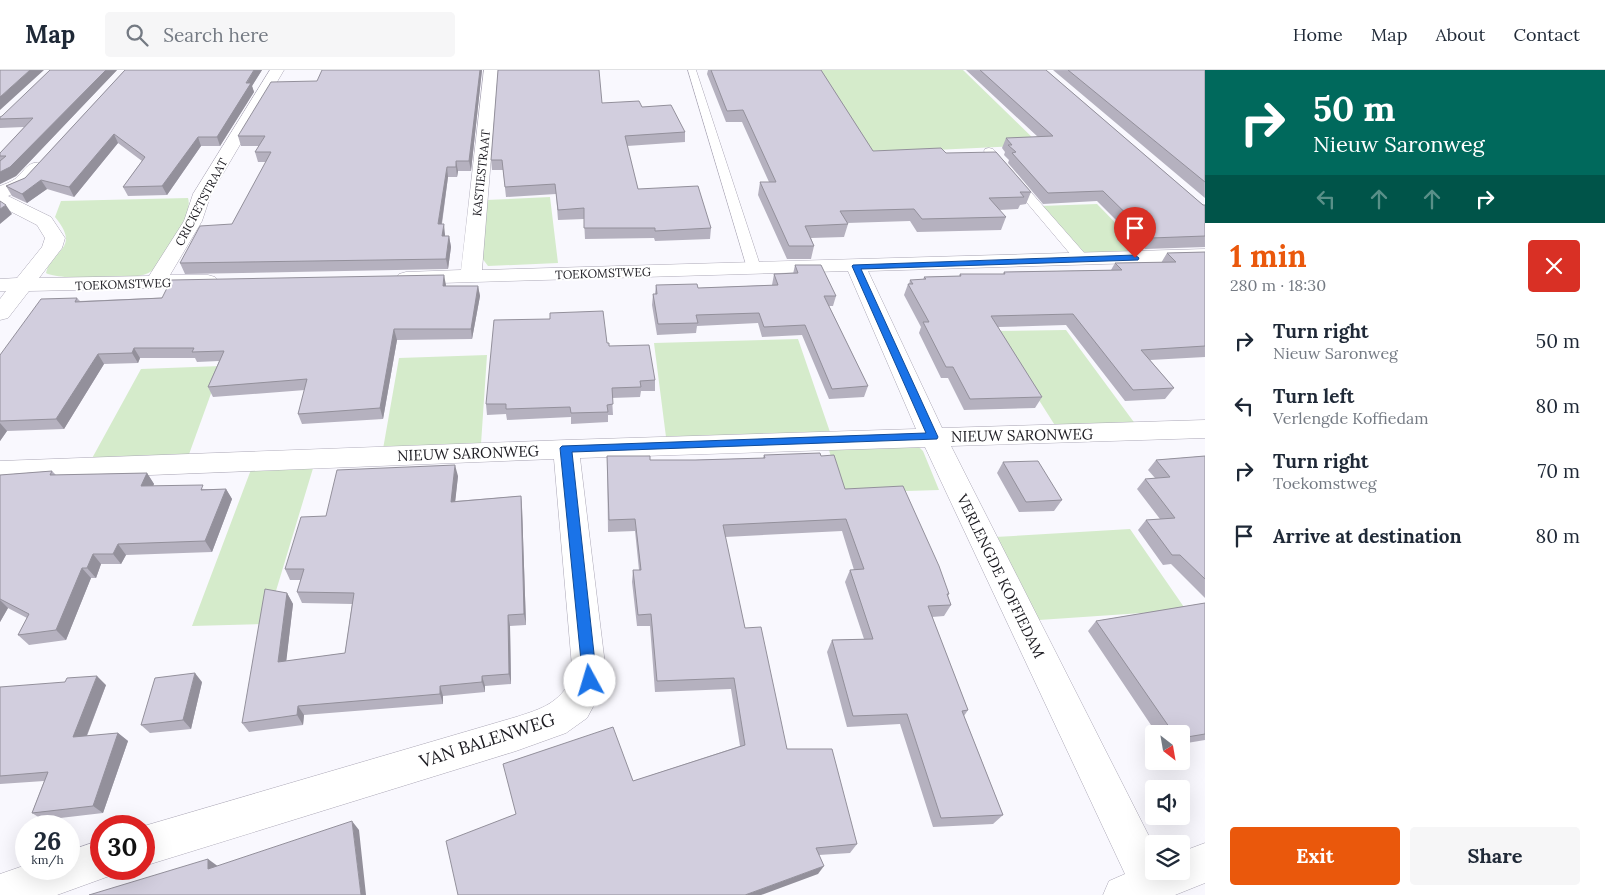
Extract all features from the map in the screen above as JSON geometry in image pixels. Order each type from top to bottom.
[{"type":"street","name":"CRICKETSTRAAT","points":[[156,282],[193,221],[202,194],[277,70]]},
{"type":"street","name":"KASTIESTRAAT","points":[[471,277],[491,70]]},
{"type":"street","points":[[0,193],[23,182],[49,154]]},
{"type":"street","points":[[0,199],[44,221],[55,238],[52,248],[10,286],[0,313]]},
{"type":"street","name":"TOEKOMSTWEG","points":[[382,278],[1205,256]]},
{"type":"street","name":"VERLENGDE KOFFIEDAM","points":[[856,266],[1137,889]]},
{"type":"street","name":"TOEKOMSTWEG","points":[[10,286],[225,281]]},
{"type":"street","name":"NIEUW SARONWEG","points":[[0,471],[566,448],[1094,434],[1205,429]]},
{"type":"street","name":"VAN BALENWEG","points":[[155,843],[516,734],[554,721],[575,706],[590,681],[566,448]]},
{"type":"street","points":[[1137,889],[1205,863]]},
{"type":"street","points":[[0,894],[90,864]]},
{"type":"lane","points":[[692,70],[754,268]]},
{"type":"lane","points":[[989,151],[1082,259]]},
{"type":"green space","points":[[817,70],[963,70],[1040,145],[873,153]]},
{"type":"green space","points":[[550,197],[558,263],[488,266],[482,258],[486,200]]},
{"type":"green space","points":[[188,198],[189,206],[182,224],[153,270],[148,273],[135,276],[93,278],[64,277],[46,273],[49,265],[65,243],[66,236],[63,228],[55,217],[61,201]]},
{"type":"green space","points":[[1097,204],[1143,251],[1089,254],[1082,252],[1040,206]]},
{"type":"green space","points":[[1066,330],[1136,425],[1056,427],[995,331]]},
{"type":"green space","points":[[798,339],[830,432],[666,437],[654,343]]},
{"type":"green space","points":[[487,355],[481,444],[383,449],[399,358]]},
{"type":"green space","points":[[221,366],[188,457],[90,462],[141,369]]},
{"type":"green space","points":[[917,445],[923,451],[939,490],[842,493],[828,447]]},
{"type":"green space","points":[[314,465],[266,624],[192,626],[252,467]]},
{"type":"green space","points":[[1130,529],[1186,610],[1039,620],[995,537]]},
{"type":"building","points":[[0,70],[30,70],[0,97]]},
{"type":"building","points":[[50,70],[106,70],[10,167],[0,172],[0,161],[6,156],[0,156],[0,153],[33,118],[0,119],[0,117]]},
{"type":"building","points":[[125,70],[254,70],[246,83],[251,83],[217,137],[198,137],[162,186],[123,187],[145,157],[114,134],[69,187],[41,180],[22,194],[6,186],[25,178]]},
{"type":"building","points":[[322,70],[480,70],[469,161],[456,161],[456,167],[447,167],[438,224],[444,224],[442,236],[449,236],[446,259],[180,263],[200,226],[232,224],[271,152],[255,152],[265,136],[238,136],[271,82],[317,81]]},
{"type":"building","points":[[498,70],[599,70],[602,103],[639,101],[642,107],[671,105],[685,132],[625,136],[638,189],[698,186],[711,228],[655,231],[655,228],[584,228],[584,208],[558,210],[555,184],[505,187],[502,160],[491,160]]},
{"type":"building","points":[[711,70],[821,70],[873,151],[941,148],[946,153],[996,152],[1031,192],[1020,192],[1024,197],[989,198],[1006,217],[922,219],[914,209],[840,211],[848,224],[805,226],[814,246],[789,246],[760,182],[776,182],[743,110],[727,111]]},
{"type":"building","points":[[980,70],[1046,70],[1205,205],[1205,236],[1151,238],[1103,191],[1048,193],[1012,153],[1016,152],[1008,145],[1012,145],[1006,138],[1053,136]]},
{"type":"building","points":[[1068,70],[1205,70],[1205,182]]},
{"type":"building","points":[[0,201],[6,205],[0,209]]},
{"type":"building","points":[[1205,252],[1205,346],[1141,350],[1174,388],[1133,390],[1073,314],[991,316],[1042,397],[970,399],[953,367],[946,367],[923,322],[929,322],[908,284],[913,284],[910,280],[926,279],[924,277],[961,276],[960,274],[1122,270],[1115,263],[1176,262],[1167,253]]},
{"type":"building","points":[[795,265],[821,265],[836,296],[824,296],[868,386],[832,389],[805,325],[764,327],[759,313],[696,315],[698,323],[658,324],[653,294],[657,294],[656,285],[697,284],[698,288],[778,285],[774,274],[798,273]]},
{"type":"building","points":[[444,275],[443,286],[478,286],[471,329],[394,329],[380,408],[298,414],[307,379],[208,387],[224,351],[192,352],[194,348],[134,348],[132,353],[98,354],[56,419],[0,421],[0,355],[41,299],[77,298],[75,302],[162,298],[171,280]]},
{"type":"building","points":[[603,311],[609,346],[649,345],[655,380],[640,381],[641,387],[612,388],[613,404],[607,405],[608,412],[571,413],[570,407],[506,409],[506,404],[486,404],[494,320],[550,319],[550,313]]},
{"type":"building","points":[[820,453],[821,456],[834,455],[845,489],[903,486],[939,566],[949,594],[947,594],[951,605],[928,606],[968,710],[962,711],[1003,815],[941,818],[907,714],[853,716],[832,640],[873,639],[850,570],[864,569],[846,519],[723,525],[745,628],[761,627],[787,749],[832,749],[857,844],[816,848],[824,866],[745,895],[458,895],[446,841],[516,814],[503,764],[613,727],[633,781],[745,745],[734,678],[657,681],[651,614],[638,615],[633,570],[641,570],[635,519],[609,520],[607,456],[650,456],[650,460],[695,460],[765,458],[764,455]]},
{"type":"building","points":[[1205,456],[1205,579],[1180,555],[1172,555],[1146,520],[1175,518],[1145,479],[1170,477],[1156,460]]},
{"type":"building","points":[[1038,461],[1062,500],[1026,502],[1003,462]]},
{"type":"building","points":[[455,465],[451,502],[521,496],[524,614],[508,615],[509,674],[482,676],[482,682],[440,686],[440,694],[298,706],[297,715],[242,723],[265,589],[287,593],[278,662],[345,653],[354,593],[297,592],[304,569],[285,569],[301,517],[326,516],[337,470]]},
{"type":"building","points":[[52,471],[50,475],[147,473],[141,486],[203,485],[201,490],[226,489],[205,541],[118,544],[113,554],[93,554],[87,568],[82,568],[56,630],[18,635],[29,614],[0,599],[0,475]]},
{"type":"building","points":[[1205,603],[1205,734],[1190,736],[1190,725],[1168,725],[1096,621]]},
{"type":"building","points":[[195,673],[183,720],[141,725],[155,678]]},
{"type":"building","points":[[97,676],[73,737],[118,733],[93,806],[32,813],[48,772],[0,776],[0,687],[65,682],[67,678]]},
{"type":"building","points":[[352,821],[361,895],[89,895],[139,880],[155,880],[155,875],[208,859],[208,869]]},
{"type":"route","points":[[590,681],[566,448],[933,437],[856,266],[1135,258]]}]
